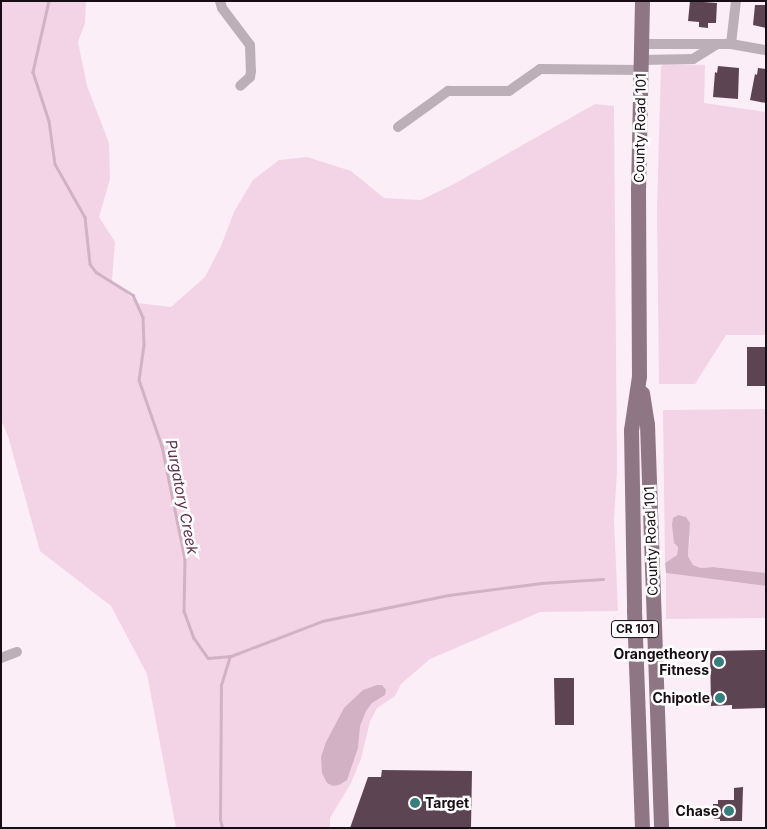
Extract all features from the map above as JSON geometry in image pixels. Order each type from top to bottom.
[{"type":"main road","name":"County Road 101","points":[[642,1],[638,188],[639,376],[631,430],[634,610],[642,828]]},
{"type":"main road","name":"County Road 101","points":[[639,376],[647,424],[661,828]]},
{"type":"street","points":[[220,1],[222,8],[250,45],[252,57],[250,78],[240,86]]},
{"type":"street","points":[[731,44],[736,1]]},
{"type":"street","points":[[641,44],[731,44],[766,50]]},
{"type":"street","points":[[398,126],[448,92],[509,91],[540,69],[641,65],[693,59],[718,44]]},
{"type":"street","points":[[1,658],[17,652]]},
{"type":"shaded area","points":[[1,1],[86,1],[85,23],[78,42],[87,86],[109,143],[110,179],[99,217],[115,242],[112,280],[137,303],[171,307],[205,277],[221,246],[234,212],[253,180],[279,160],[307,157],[351,171],[384,198],[421,200],[454,184],[595,104],[614,106],[617,472],[614,520],[618,611],[540,612],[430,659],[401,684],[395,696],[377,708],[370,721],[361,759],[351,783],[330,818],[330,828],[176,828],[147,674],[111,606],[40,551],[8,436],[1,420]]},
{"type":"shaded area","points":[[665,64],[705,65],[704,103],[766,112],[766,335],[726,335],[695,384],[659,384],[657,210],[661,66]]},
{"type":"shaded area","points":[[766,409],[766,573],[714,567],[701,568],[693,565],[688,556],[690,536],[678,547],[677,555],[665,563],[663,410]]},
{"type":"shaded area","points":[[678,515],[686,517],[690,523],[688,556],[693,565],[701,568],[713,567],[766,573],[766,586],[666,573],[665,563],[677,555],[678,547],[674,543],[672,525],[673,518]]},
{"type":"shaded area","points":[[666,573],[766,586],[766,618],[666,619]]},
{"type":"shaded area","points":[[382,685],[386,690],[385,695],[372,703],[366,711],[360,726],[358,748],[347,780],[333,786],[327,783],[322,773],[321,757],[326,742],[344,708],[363,690]]},
{"type":"building","points":[[690,1],[717,3],[716,23],[708,23],[708,28],[699,27],[699,22],[688,21]]},
{"type":"building","points":[[755,5],[766,5],[766,28],[753,25]]},
{"type":"building","points":[[718,66],[739,68],[738,99],[713,97],[715,72],[717,73]]},
{"type":"building","points":[[758,68],[766,69],[766,103],[750,100]]},
{"type":"building","points":[[747,347],[766,347],[766,386],[747,386]]},
{"type":"building","points":[[766,650],[766,708],[732,709],[732,705],[711,706],[710,651]]},
{"type":"building","points":[[554,678],[574,678],[574,725],[555,725]]},
{"type":"building","name":"Target","points":[[382,770],[472,771],[471,828],[350,828],[368,777],[381,777]]},
{"type":"building","name":"Chase","points":[[743,787],[742,821],[720,821],[720,819],[714,819],[713,804],[718,804],[718,800],[734,800],[734,788]]},
{"type":"waterway","name":"Purgatory Creek","points":[[49,1],[33,72],[49,121],[55,164],[85,217],[90,264],[96,272],[133,295],[143,317],[144,345],[139,380],[162,446],[185,559],[184,611],[194,638],[208,658],[231,656],[322,621],[449,595],[541,583],[603,579]]},
{"type":"waterway","points":[[222,828],[220,820],[221,685],[230,656]]},
{"type":"place","name":"Orangetheory Fitness","points":[[719,662]]},
{"type":"place","name":"Chipotle","points":[[720,698]]},
{"type":"place","name":"Target","points":[[415,803]]},
{"type":"place","name":"Chase","points":[[729,811]]}]
